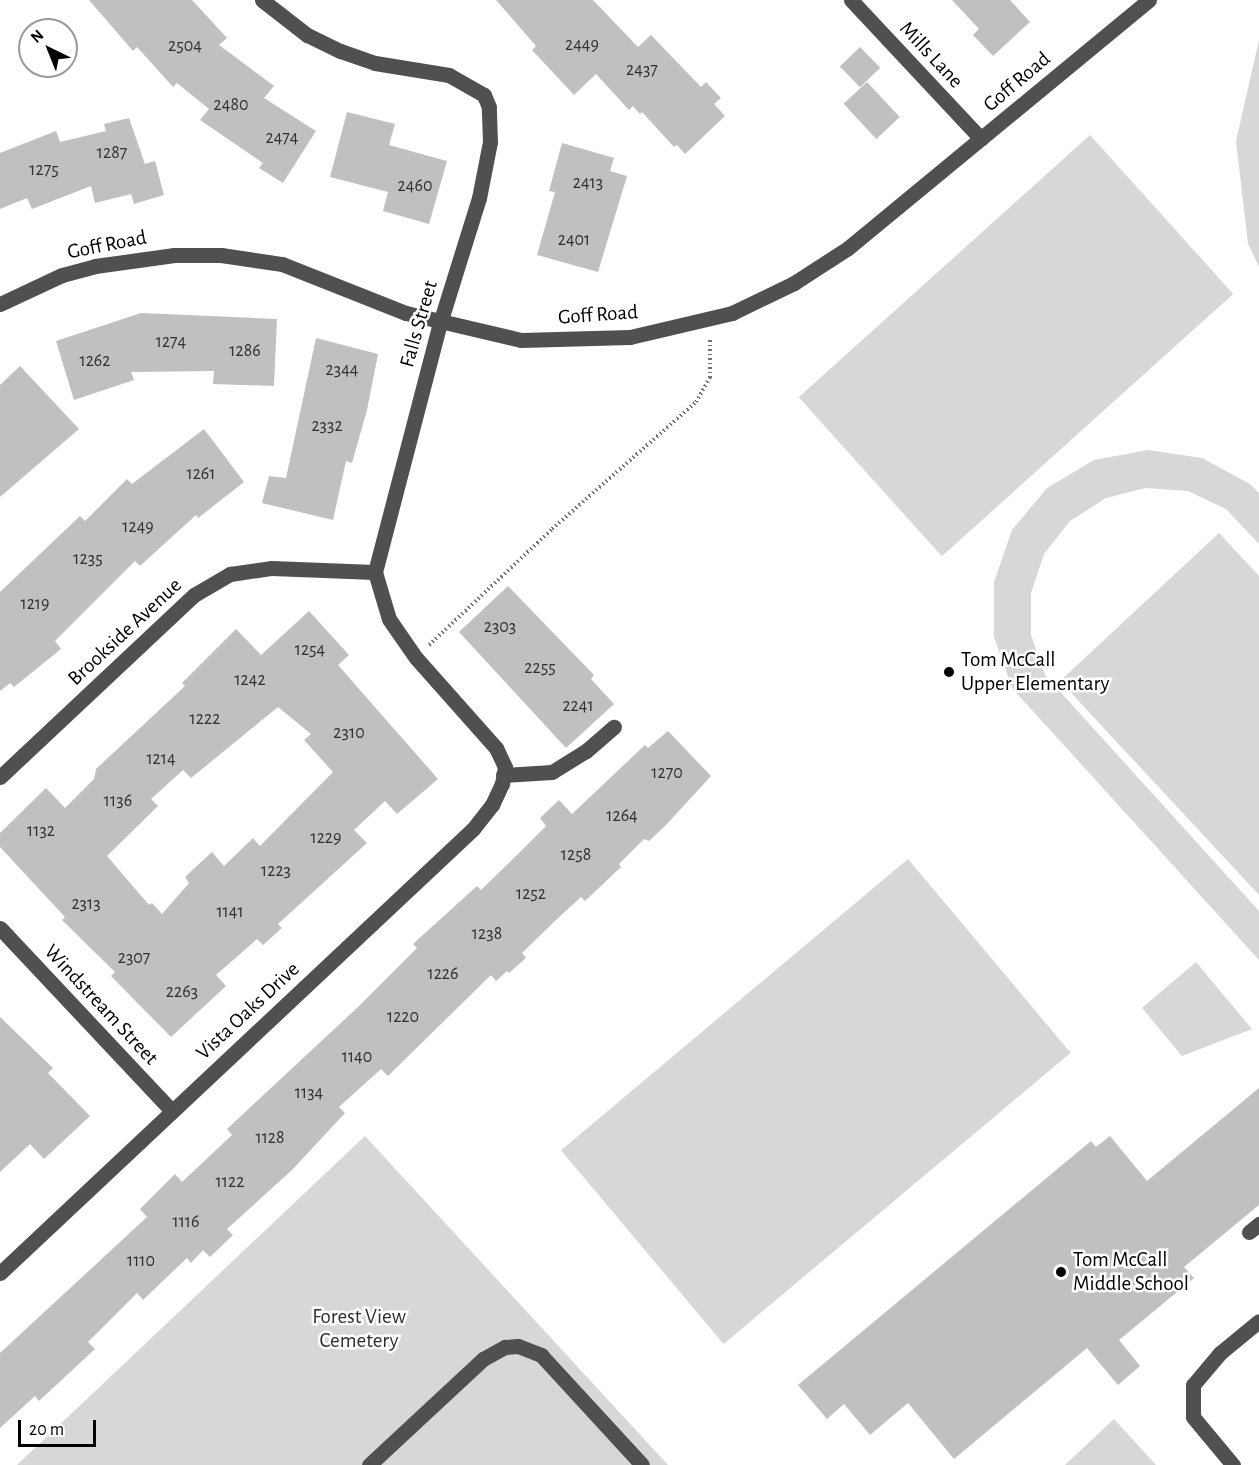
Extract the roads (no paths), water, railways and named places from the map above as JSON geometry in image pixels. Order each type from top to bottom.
[{"type":"street","name":"Falls Street","points":[[262,0],[307,35],[340,51],[375,63],[449,75],[484,95],[490,119],[488,153],[480,198],[440,323],[375,572]]},
{"type":"street","name":"Mills Lane","points":[[851,0],[981,140]]},
{"type":"street","name":"Goff Road","points":[[0,304],[62,274],[94,266],[174,255],[221,255],[282,264],[440,323],[521,340],[630,337],[747,308],[848,248],[1149,0]]},
{"type":"street","name":"Brookside Avenue","points":[[0,777],[194,595],[230,574],[271,568],[375,572]]},
{"type":"street","points":[[375,572],[389,619],[416,658],[496,748],[504,771],[552,772],[586,751],[614,727]]},
{"type":"street","name":"Vista Oaks Drive","points":[[0,1273],[472,829],[492,805],[504,771]]},
{"type":"street","name":"Windstream Street","points":[[0,928],[172,1111]]},
{"type":"street","points":[[1233,1465],[1193,1417],[1190,1402],[1193,1385],[1221,1353],[1259,1321]]},
{"type":"street","points":[[369,1465],[483,1359],[499,1349],[518,1346],[541,1355],[642,1465]]},
{"type":"place","name":"Tom McCall Upper Elementary","points":[[949,672]]},
{"type":"place","name":"Tom McCall Middle School","points":[[1061,1272]]},
{"type":"park label","name":"Forest View Cemetery","points":[[359,1329]]}]
